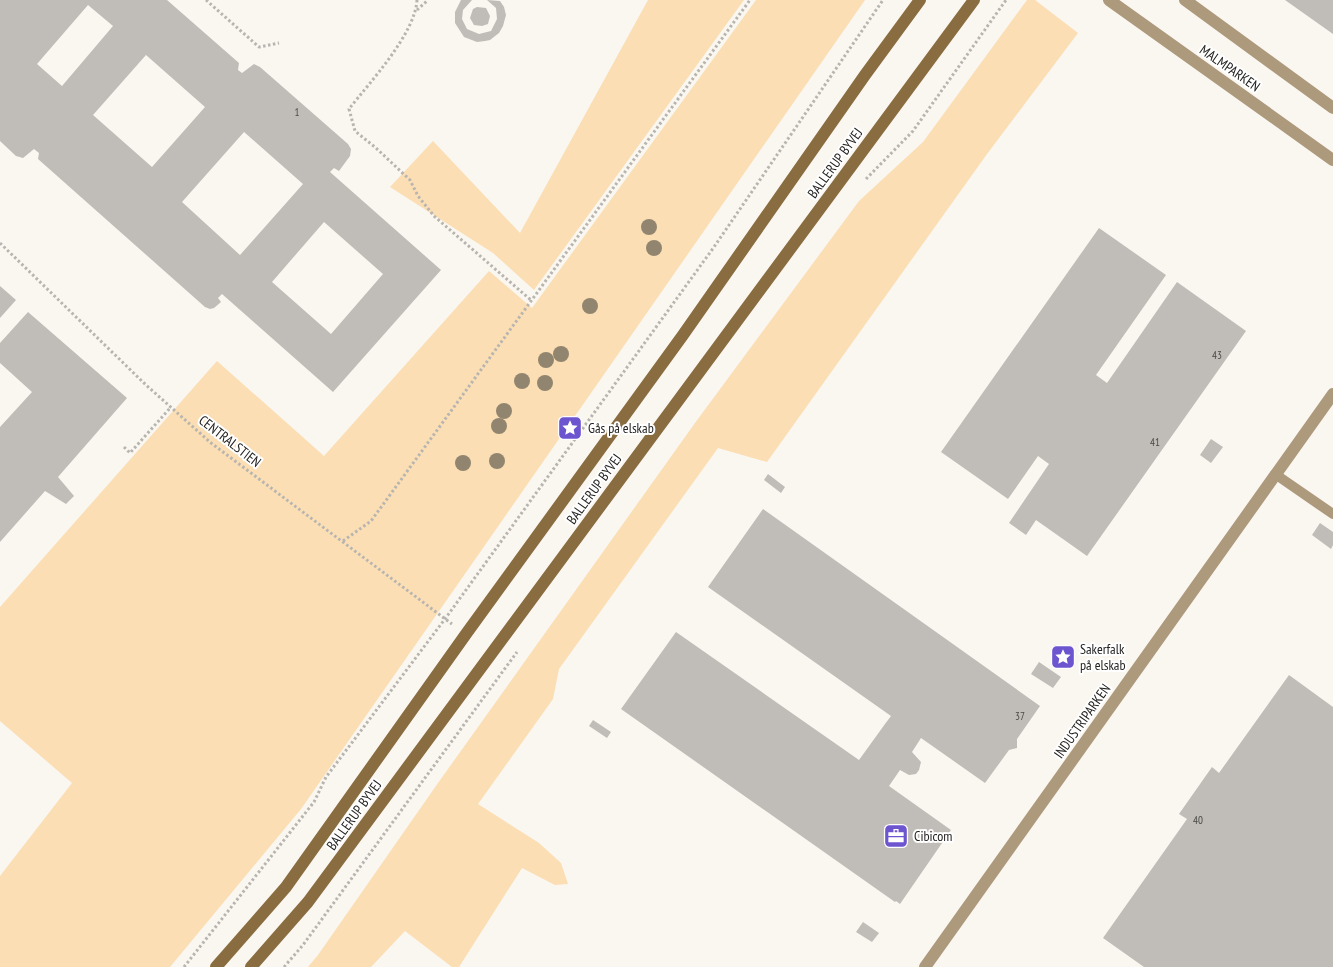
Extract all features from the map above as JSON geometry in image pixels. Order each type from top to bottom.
[{"type":"main road","name":"BALLERUP BYVEJ","points":[[216,967],[286,886],[683,335],[865,75],[920,0]]},
{"type":"main road","name":"BALLERUP BYVEJ","points":[[252,967],[308,902],[974,0]]},
{"type":"street","name":"MALMPARKEN","points":[[1109,0],[1333,160]]},
{"type":"street","name":"MALMPARKEN","points":[[1185,0],[1333,108]]},
{"type":"street","name":"INDUSTRIPARKEN","points":[[925,967],[1333,394]]},
{"type":"lane","points":[[1275,474],[1333,514]]},
{"type":"path","points":[[206,0],[259,47],[279,42]]},
{"type":"path","points":[[417,0],[416,10],[403,38],[349,109],[355,130],[410,180],[418,196],[434,216],[532,301]]},
{"type":"path","points":[[416,10],[428,0]]},
{"type":"path","points":[[343,541],[371,520],[750,0]]},
{"type":"path","points":[[184,967],[314,802],[326,778],[445,619],[714,247],[883,0]]},
{"type":"path","points":[[865,180],[913,131],[1006,0]]},
{"type":"path","name":"CENTRALSTIEN","points":[[0,243],[146,385],[211,443],[466,634]]},
{"type":"path","points":[[124,447],[130,453],[171,407]]},
{"type":"path","points":[[284,967],[303,946],[519,650]]},
{"type":"shaded area","points":[[648,0],[744,0],[534,290],[493,253],[390,187],[433,141],[520,233]]},
{"type":"shaded area","points":[[756,0],[865,0],[301,809],[170,967],[0,967],[0,876],[72,783],[0,721],[0,607],[217,361],[324,456],[489,271],[532,308]]},
{"type":"shaded area","points":[[1027,0],[1035,0],[1078,33],[987,154],[767,462],[718,448],[559,669],[553,699],[478,804],[539,843],[561,863],[568,884],[555,885],[522,868],[459,967],[452,967],[405,931],[371,967],[308,967],[695,423],[859,201],[923,142]]},
{"type":"building","points":[[0,0],[167,0],[239,63],[238,70],[242,73],[254,64],[260,67],[348,144],[351,149],[350,156],[339,171],[334,168],[330,172],[441,270],[333,392],[222,294],[218,298],[221,302],[214,308],[205,307],[38,159],[39,153],[34,149],[23,158],[16,156],[0,141]],"holes":[[[88,5],[113,26],[62,86],[37,64]],[[146,55],[205,107],[152,167],[93,115]],[[244,132],[303,184],[240,255],[182,202]],[[324,222],[383,274],[331,334],[272,282]]]},
{"type":"building","points":[[461,0],[472,0],[463,10],[462,19],[467,29],[479,34],[491,31],[497,19],[496,8],[487,0],[500,1],[506,15],[499,33],[490,40],[477,42],[464,37],[455,23],[455,12]]},
{"type":"building","points":[[1285,0],[1333,0],[1333,34]]},
{"type":"building","points":[[477,7],[486,8],[490,16],[488,24],[482,26],[474,25],[470,18],[473,9]]},
{"type":"building","points":[[1099,228],[1166,275],[1096,375],[1107,383],[1177,282],[1246,331],[1087,556],[1036,520],[1026,535],[1009,523],[1049,464],[1038,456],[1008,499],[941,452]]},
{"type":"building","points":[[0,286],[16,300],[0,318]]},
{"type":"building","points":[[28,312],[127,398],[58,477],[74,496],[66,504],[45,491],[0,542],[0,427],[32,392],[0,363],[0,343]]},
{"type":"building","points":[[1211,439],[1223,447],[1211,463],[1200,455]]},
{"type":"building","points":[[768,474],[785,487],[781,493],[764,480]]},
{"type":"building","points":[[763,509],[1040,706],[1017,739],[1017,748],[1009,750],[985,783],[921,738],[912,752],[921,762],[919,770],[916,774],[909,775],[900,770],[889,786],[951,830],[900,904],[621,709],[676,632],[859,760],[891,716],[708,587]]},
{"type":"building","points":[[1320,523],[1333,532],[1333,545],[1331,549],[1312,535]]},
{"type":"building","points":[[1039,662],[1061,677],[1053,688],[1031,674]]},
{"type":"building","points":[[1289,675],[1333,707],[1333,967],[1144,967],[1103,938],[1187,819],[1179,814],[1212,767],[1219,773]]},
{"type":"building","points":[[593,720],[611,732],[607,738],[589,726]]},
{"type":"building","points":[[863,922],[879,933],[872,942],[856,932]]},
{"type":"place","name":"Gås på elskab","points":[[570,428]]},
{"type":"place","name":"Sakerfalk på elskab","points":[[1063,657]]},
{"type":"place","name":"Cibicom","points":[[896,836]]}]
